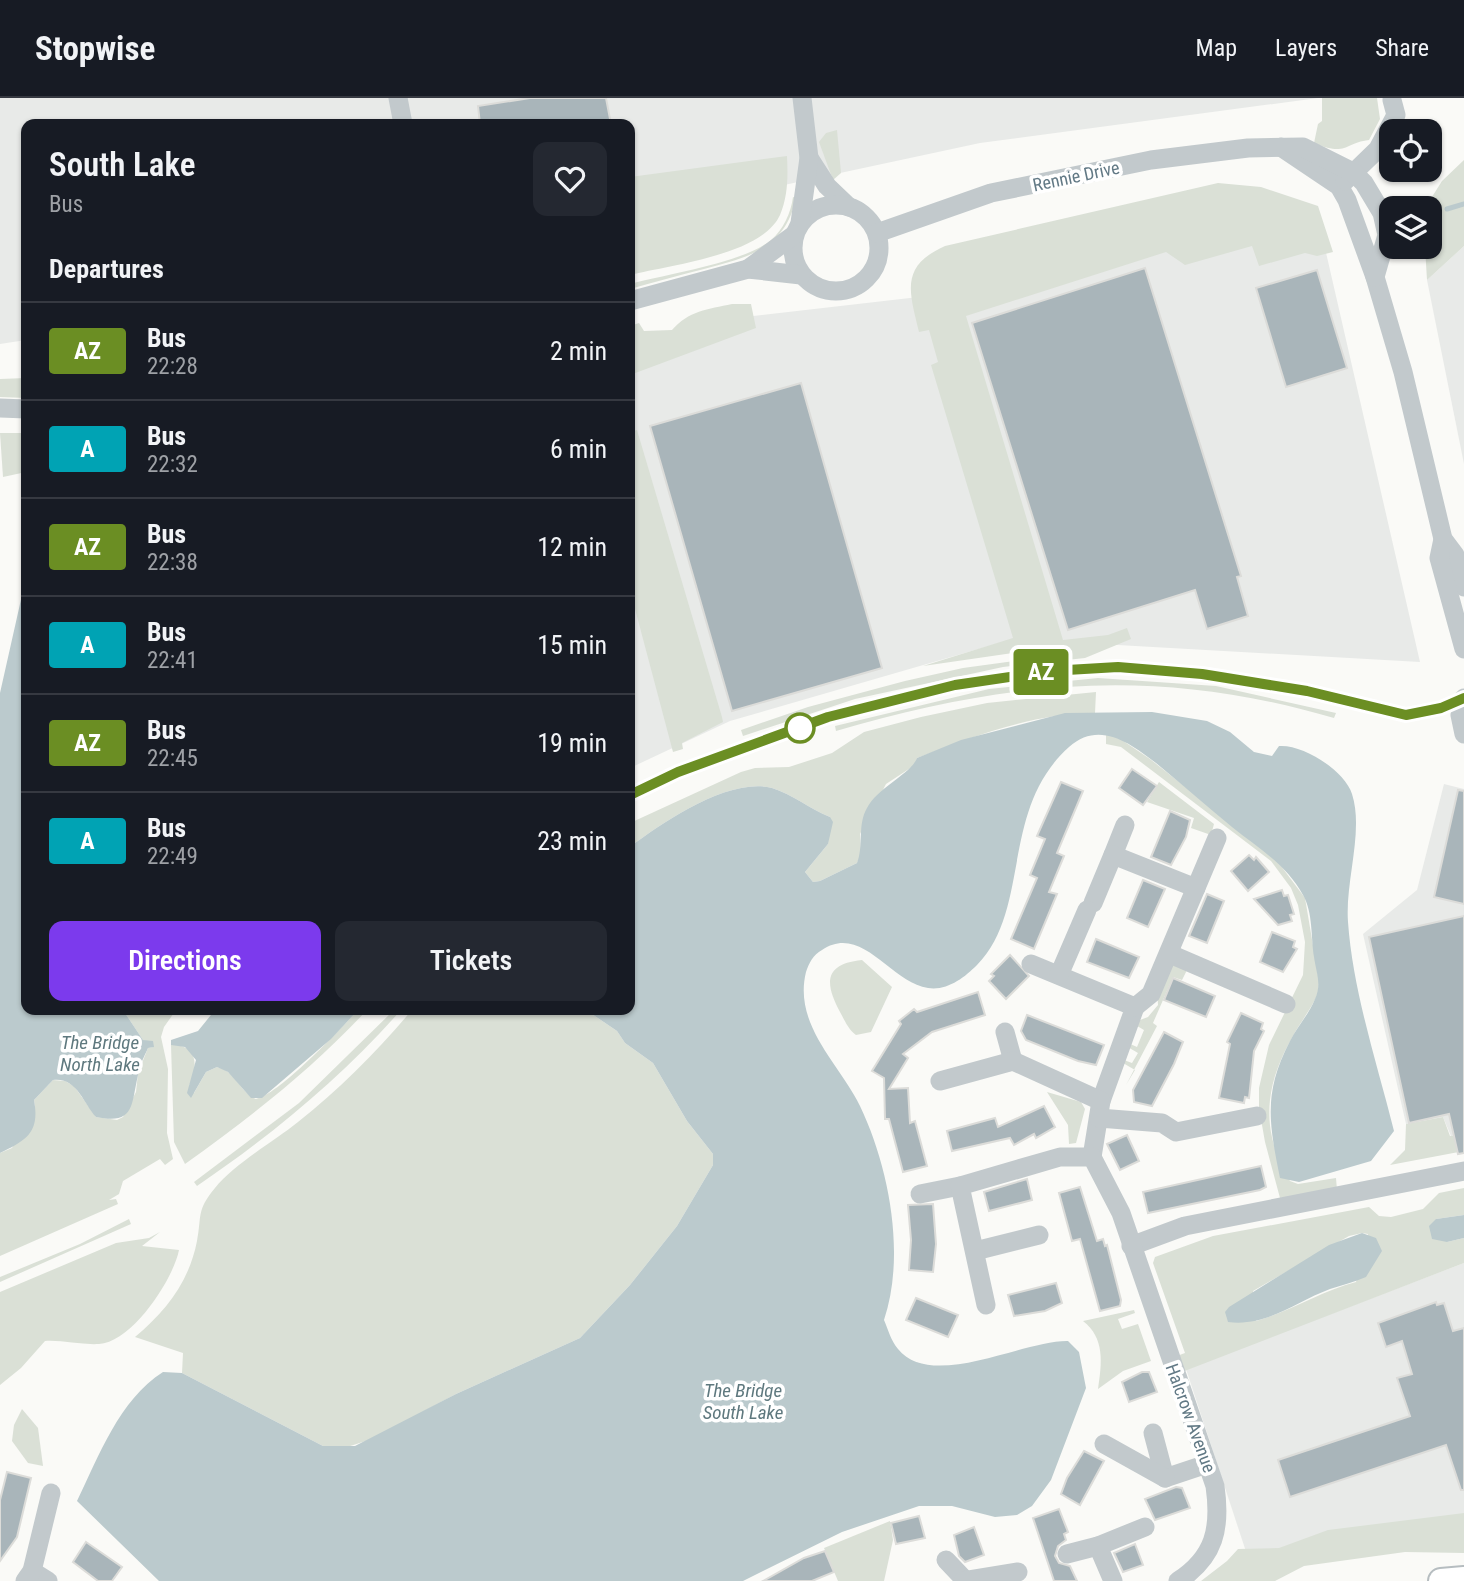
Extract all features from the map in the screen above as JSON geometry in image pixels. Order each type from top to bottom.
[{"type":"main road","points":[[1441,1581],[1464,1579]]},
{"type":"street","points":[[398,98],[402,119]]},
{"type":"street","points":[[802,98],[809,158],[792,249],[801,275],[811,285],[824,290],[853,288],[866,279],[876,266],[879,250],[877,233],[870,222],[827,186],[809,158]]},
{"type":"street","points":[[1339,186],[1381,143],[1396,115],[1392,100]]},
{"type":"street","points":[[1281,147],[1339,186],[1376,277],[1406,383],[1443,540],[1455,555],[1464,587]]},
{"type":"street","name":"Rennie Drive","points":[[877,233],[991,193],[1151,160],[1281,147],[1310,150],[1353,172],[1382,213],[1387,235],[1376,277]]},
{"type":"street","points":[[748,269],[822,207],[849,207]]},
{"type":"street","points":[[635,299],[748,269],[801,275]]},
{"type":"street","points":[[0,408],[21,409]]},
{"type":"street","points":[[1443,540],[1439,558],[1464,649]]},
{"type":"street","points":[[1464,698],[1460,715],[1464,734]]},
{"type":"street","points":[[1059,975],[1125,825]]},
{"type":"street","points":[[920,1194],[960,1186],[1060,1157],[1092,1157],[1100,1109],[1135,1007],[1151,994],[1217,838]]},
{"type":"street","points":[[1113,855],[1196,888]]},
{"type":"street","points":[[1170,954],[1286,1004]]},
{"type":"street","points":[[1031,964],[1135,1007]]},
{"type":"street","points":[[1005,1032],[1013,1061]]},
{"type":"street","points":[[940,1081],[1013,1061],[1100,1109],[1162,1123],[1176,1132],[1257,1116]]},
{"type":"street","name":"Halcrow Avenue","points":[[1092,1157],[1121,1213],[1207,1464],[1218,1509],[1215,1536],[1199,1567],[1178,1581]]},
{"type":"street","points":[[1131,1246],[1185,1226],[1464,1171]]},
{"type":"street","points":[[960,1186],[986,1305]]},
{"type":"street","points":[[975,1251],[1039,1235]]},
{"type":"street","points":[[1153,1433],[1166,1478]]},
{"type":"street","points":[[1104,1444],[1166,1478],[1207,1464]]},
{"type":"street","points":[[35,1578],[51,1493]]},
{"type":"street","points":[[1067,1554],[1098,1546],[1145,1527]]},
{"type":"street","points":[[1098,1546],[1113,1581]]},
{"type":"street","points":[[946,1560],[963,1580],[1018,1572]]},
{"type":"shaded area","points":[[0,98],[1318,98],[980,143],[635,217],[635,119],[21,119],[21,341],[0,344]]},
{"type":"shaded area","points":[[1322,98],[1377,98],[1380,119],[1369,140],[1339,149],[1314,143],[1318,124],[1322,121]]},
{"type":"shaded area","points":[[837,130],[841,173],[833,180],[819,142],[826,133]]},
{"type":"shaded area","points":[[787,156],[785,201],[780,215],[770,229],[755,240],[735,249],[635,274],[635,176]]},
{"type":"shaded area","points":[[1464,160],[1464,246],[1427,280],[1426,259],[1442,259],[1442,196],[1433,196],[1442,181]]},
{"type":"shaded area","points":[[1218,183],[1261,187],[1318,206],[1333,252],[1317,256],[1305,253],[1259,266],[1252,246],[1185,265],[1166,252],[966,316],[1063,640],[1108,635],[1127,628],[1131,639],[1085,658],[1003,667],[855,699],[743,736],[741,730],[808,707],[905,681],[963,668],[1036,658],[1051,652],[1034,650],[923,666],[1013,638],[931,365],[938,362],[929,330],[919,332],[911,292],[914,271],[921,262],[945,246]]},
{"type":"shaded area","points":[[793,197],[796,198],[783,229],[774,240],[750,255],[635,288],[635,283],[704,267],[758,248],[775,236],[788,215]]},
{"type":"shaded area","points":[[1316,209],[1420,662],[1013,639],[730,721],[635,766],[635,357],[702,322],[936,295]]},
{"type":"shaded area","points":[[1464,246],[1464,464],[1427,280]]},
{"type":"shaded area","points":[[732,304],[751,304],[756,328],[635,373],[635,324],[639,323],[644,331],[672,330],[685,319],[707,309]]},
{"type":"shaded area","points":[[21,378],[21,398],[0,397],[0,379]]},
{"type":"shaded area","points":[[635,431],[723,722],[682,743],[683,749],[673,752],[635,609]]},
{"type":"shaded area","points":[[0,433],[21,433],[21,473],[3,477]]},
{"type":"shaded area","points":[[1098,678],[1216,686],[1336,713],[1334,718],[1269,702],[1206,691],[1145,686],[1084,686],[963,700],[836,731],[835,726],[989,689]]},
{"type":"shaded area","points":[[1096,692],[1095,713],[1027,721],[917,758],[915,765],[886,784],[860,834],[861,854],[857,863],[820,881],[813,882],[805,872],[828,844],[830,817],[772,788],[755,786],[717,795],[678,814],[635,844],[635,821],[741,772],[755,768],[789,767],[832,753],[864,732],[987,703]]},
{"type":"shaded area","points":[[1106,734],[1116,736],[1150,759],[1275,858],[1305,898],[1319,981],[1318,993],[1283,1055],[1276,1073],[1269,1108],[1270,1126],[1280,1162],[1290,1181],[1298,1184],[1336,1178],[1337,1190],[1280,1198],[1259,1108],[1259,1088],[1269,1045],[1303,975],[1305,942],[1298,905],[1291,888],[1271,861],[1121,747],[1106,744]]},
{"type":"shaded area","points":[[1159,782],[1214,824],[1211,835],[1191,828],[1194,818],[1147,802]]},
{"type":"shaded area","points":[[1444,784],[1464,789],[1464,1134],[1451,1136],[1443,1117],[1406,1124],[1363,934],[1417,890]]},
{"type":"shaded area","points":[[862,960],[892,987],[871,1032],[856,1035],[840,1012],[830,984],[834,971],[840,966]]},
{"type":"shaded area","points":[[1168,964],[1188,968],[1182,980],[1173,977],[1153,1023],[1157,1026],[1134,1070],[1123,1063],[1124,1060],[1132,1063],[1138,1053],[1126,1046],[1128,1043],[1137,1047],[1144,1030],[1132,1023],[1148,1017],[1158,1005],[1157,989]]},
{"type":"shaded area","points":[[126,1015],[172,1015],[161,1037],[168,1069],[167,1133],[173,1159],[165,1165],[160,1159],[123,1181],[119,1194],[109,1200],[116,1199],[118,1204],[0,1256],[0,1153],[12,1148],[35,1106],[34,1100],[53,1080],[65,1081],[74,1086],[96,1117],[117,1120],[123,1117],[136,1092],[138,1073],[148,1048],[153,1047],[143,1040]]},
{"type":"shaded area","points":[[353,1015],[362,1015],[303,1072],[185,1164],[174,1142],[171,1045],[187,1048],[194,1058],[194,1072],[189,1086],[194,1093],[206,1072],[217,1067],[229,1073],[256,1099],[280,1085]]},
{"type":"shaded area","points":[[389,1015],[396,1015],[305,1104],[252,1147],[197,1186],[194,1182],[299,1103]]},
{"type":"shaded area","points":[[407,1015],[593,1015],[617,1031],[625,1043],[653,1063],[687,1121],[713,1154],[713,1165],[677,1226],[630,1285],[580,1338],[456,1394],[372,1439],[344,1448],[323,1446],[182,1373],[183,1353],[135,1337],[157,1317],[182,1283],[197,1241],[202,1208],[215,1188],[243,1162],[329,1096]]},
{"type":"shaded area","points":[[1047,1092],[1081,1102],[1085,1109],[1076,1143],[1069,1144],[1068,1125]]},
{"type":"shaded area","points":[[1443,1117],[1450,1136],[1462,1135],[1464,1151],[1390,1165],[1405,1150],[1406,1124]]},
{"type":"shaded area","points":[[1464,1188],[1464,1215],[1436,1219],[1447,1242],[1464,1238],[1464,1263],[1182,1372],[1174,1357],[1185,1353],[1153,1263],[1155,1257],[1213,1236],[1369,1207],[1379,1216],[1391,1217],[1423,1209],[1439,1193]],"holes":[[[1368,1234],[1356,1282],[1256,1321],[1253,1291],[1349,1236]]]},
{"type":"shaded area","points":[[129,1219],[131,1224],[0,1282],[0,1277],[80,1244]]},
{"type":"shaded area","points":[[160,1232],[142,1246],[179,1250],[175,1263],[149,1308],[125,1333],[112,1341],[99,1344],[45,1341],[21,1368],[0,1385],[0,1292],[116,1243],[149,1238]]},
{"type":"shaded area","points":[[1464,1263],[1464,1522],[1253,1573],[1186,1369]]},
{"type":"shaded area","points":[[1134,1310],[1135,1313],[1118,1319],[1122,1329],[1138,1324],[1151,1361],[1123,1371],[1098,1389],[1100,1352],[1095,1335],[1083,1321]]},
{"type":"shaded area","points":[[22,1409],[38,1428],[43,1466],[28,1463],[12,1441],[14,1425]]},
{"type":"shaded area","points":[[1464,1513],[1464,1553],[1405,1552],[1304,1566],[1275,1581],[1201,1581],[1238,1549],[1279,1548],[1328,1530]]},
{"type":"shaded area","points":[[890,1521],[893,1540],[884,1581],[838,1581],[824,1548]]},
{"type":"water","name":"The Bridge North Lake","points":[[21,599],[21,1015],[126,1015],[143,1040],[153,1041],[154,1047],[148,1048],[142,1062],[132,1104],[125,1115],[109,1119],[96,1117],[74,1087],[61,1080],[53,1080],[34,1100],[35,1120],[29,1134],[18,1144],[0,1153],[0,693]]},
{"type":"water","name":"The Bridge South Lake","points":[[1152,712],[1207,721],[1230,732],[1254,752],[1272,756],[1279,746],[1300,749],[1332,768],[1348,785],[1355,808],[1356,824],[1348,906],[1351,948],[1360,1001],[1394,1131],[1371,1161],[1299,1182],[1280,1178],[1271,1124],[1272,1093],[1281,1060],[1312,1005],[1318,988],[1306,902],[1296,884],[1271,857],[1156,763],[1136,748],[1114,737],[1092,735],[1080,739],[1069,747],[1047,772],[1033,800],[1024,829],[1005,916],[994,942],[967,974],[942,988],[928,988],[914,984],[876,957],[850,944],[837,944],[816,954],[806,972],[806,1009],[820,1043],[860,1106],[886,1183],[894,1239],[894,1267],[884,1320],[896,1346],[913,1361],[933,1365],[955,1365],[1068,1341],[1079,1352],[1086,1388],[1051,1480],[1032,1506],[1017,1515],[995,1517],[952,1506],[919,1506],[842,1532],[743,1581],[159,1581],[77,1501],[122,1413],[148,1384],[163,1372],[182,1373],[323,1446],[355,1446],[456,1394],[580,1338],[630,1285],[677,1226],[713,1165],[713,1154],[687,1121],[653,1063],[625,1043],[617,1031],[593,1015],[635,1015],[635,843],[678,814],[717,795],[755,786],[772,788],[830,817],[833,822],[828,844],[805,872],[813,882],[820,881],[857,863],[862,821],[867,808],[872,800],[914,764],[917,758],[961,740],[1065,713]]},
{"type":"water","points":[[211,1015],[353,1015],[331,1039],[262,1098],[251,1098],[228,1072],[217,1067],[206,1072],[191,1098],[187,1093],[196,1060],[185,1047],[171,1045],[171,1040],[198,1031]]},
{"type":"water","points":[[1464,1215],[1464,1238],[1447,1242],[1432,1239],[1429,1226],[1436,1219]]},
{"type":"water","points":[[1362,1233],[1376,1238],[1382,1251],[1366,1277],[1317,1294],[1268,1317],[1242,1323],[1228,1322],[1225,1312],[1229,1307],[1329,1245]]},
{"type":"building","points":[[530,98],[606,98],[610,119],[479,119],[478,106]]},
{"type":"building","points":[[1145,268],[1241,576],[1237,577],[1248,616],[1207,629],[1195,590],[1068,630],[972,323]]},
{"type":"building","points":[[1317,270],[1347,368],[1286,387],[1256,288]]},
{"type":"building","points":[[801,383],[882,668],[732,711],[650,426]]},
{"type":"building","points":[[1132,769],[1157,786],[1143,805],[1119,788]]},
{"type":"building","points":[[1061,782],[1083,791],[1057,853],[1064,856],[1049,892],[1057,894],[1034,949],[1011,939],[1037,878],[1030,875],[1045,839],[1037,836]]},
{"type":"building","points":[[1458,790],[1464,791],[1464,904],[1434,897]]},
{"type":"building","points":[[1170,811],[1190,820],[1186,837],[1171,865],[1151,857]]},
{"type":"building","points":[[1249,855],[1254,860],[1256,857],[1269,872],[1248,891],[1231,871]]},
{"type":"building","points":[[1143,880],[1165,889],[1148,927],[1127,918]]},
{"type":"building","points":[[1282,890],[1284,896],[1288,895],[1294,914],[1290,915],[1292,921],[1278,925],[1254,899]]},
{"type":"building","points":[[1207,894],[1224,901],[1207,943],[1189,936]]},
{"type":"building","points":[[1464,916],[1464,1153],[1458,1154],[1449,1114],[1409,1123],[1369,937]]},
{"type":"building","points":[[1272,932],[1295,941],[1293,947],[1297,949],[1283,972],[1260,962]]},
{"type":"building","points":[[1096,939],[1139,957],[1129,978],[1087,962]]},
{"type":"building","points":[[1010,955],[1029,976],[1006,999],[989,981],[994,976],[991,974]]},
{"type":"building","points":[[1173,978],[1215,996],[1206,1017],[1164,1000]]},
{"type":"building","points":[[978,992],[985,1015],[932,1032],[903,1054],[908,1058],[889,1089],[908,1088],[910,1123],[915,1121],[927,1166],[903,1172],[889,1119],[885,1119],[884,1078],[872,1071],[901,1024],[899,1021],[914,1009],[917,1012]]},
{"type":"building","points":[[1241,1013],[1263,1023],[1261,1029],[1264,1031],[1254,1051],[1249,1098],[1245,1097],[1244,1103],[1219,1098],[1230,1044],[1227,1042]]},
{"type":"building","points":[[1027,1015],[1104,1045],[1096,1065],[1078,1061],[1026,1040],[1021,1031]]},
{"type":"building","points":[[1164,1032],[1183,1042],[1174,1064],[1152,1106],[1134,1102],[1133,1090]]},
{"type":"building","points":[[1044,1106],[1055,1127],[1036,1138],[1034,1134],[1014,1145],[1010,1138],[952,1151],[947,1131],[995,1118],[998,1127]]},
{"type":"building","points":[[1127,1135],[1139,1161],[1120,1170],[1107,1144]]},
{"type":"building","points":[[1261,1166],[1266,1187],[1260,1190],[1148,1213],[1143,1192]]},
{"type":"building","points":[[1027,1179],[1032,1200],[989,1211],[984,1192]]},
{"type":"building","points":[[1080,1187],[1097,1241],[1103,1239],[1105,1246],[1107,1245],[1121,1300],[1120,1306],[1100,1311],[1080,1239],[1072,1241],[1059,1193]]},
{"type":"building","points":[[933,1204],[936,1244],[933,1272],[909,1270],[911,1240],[908,1205]]},
{"type":"building","points":[[1056,1283],[1062,1303],[1045,1311],[1014,1316],[1008,1295]]},
{"type":"building","points":[[916,1298],[958,1315],[948,1337],[906,1320]]},
{"type":"building","points":[[1436,1302],[1437,1305],[1444,1303],[1453,1331],[1464,1328],[1464,1490],[1461,1490],[1446,1445],[1290,1497],[1278,1460],[1410,1416],[1397,1378],[1412,1374],[1402,1341],[1386,1347],[1378,1323]]},
{"type":"building","points":[[1142,1372],[1149,1372],[1157,1392],[1129,1402],[1122,1382]]},
{"type":"building","points":[[1084,1451],[1104,1461],[1080,1505],[1061,1494],[1067,1478]]},
{"type":"building","points":[[7,1472],[31,1478],[17,1537],[0,1561],[0,1500]]},
{"type":"building","points":[[1176,1487],[1182,1488],[1190,1508],[1155,1520],[1145,1499]]},
{"type":"building","points":[[1059,1509],[1068,1532],[1064,1534],[1066,1540],[1058,1546],[1055,1556],[1059,1563],[1070,1566],[1077,1581],[1054,1581],[1033,1518]]},
{"type":"building","points":[[919,1516],[925,1538],[896,1544],[891,1523]]},
{"type":"building","points":[[974,1527],[984,1555],[965,1562],[959,1556],[954,1535]]},
{"type":"building","points":[[86,1542],[122,1567],[112,1581],[98,1581],[73,1562]]},
{"type":"building","points":[[1135,1544],[1143,1565],[1123,1572],[1114,1553]]},
{"type":"building","points":[[825,1551],[834,1572],[812,1581],[763,1581],[804,1558]]},
{"type":"waterway","points":[[1447,209],[1464,204]]},
{"type":"bus line","name":"AZ","points":[[635,792],[678,772],[828,717],[955,685],[1050,671],[1118,667],[1202,674],[1307,691],[1406,715],[1441,708],[1464,698]]}]
